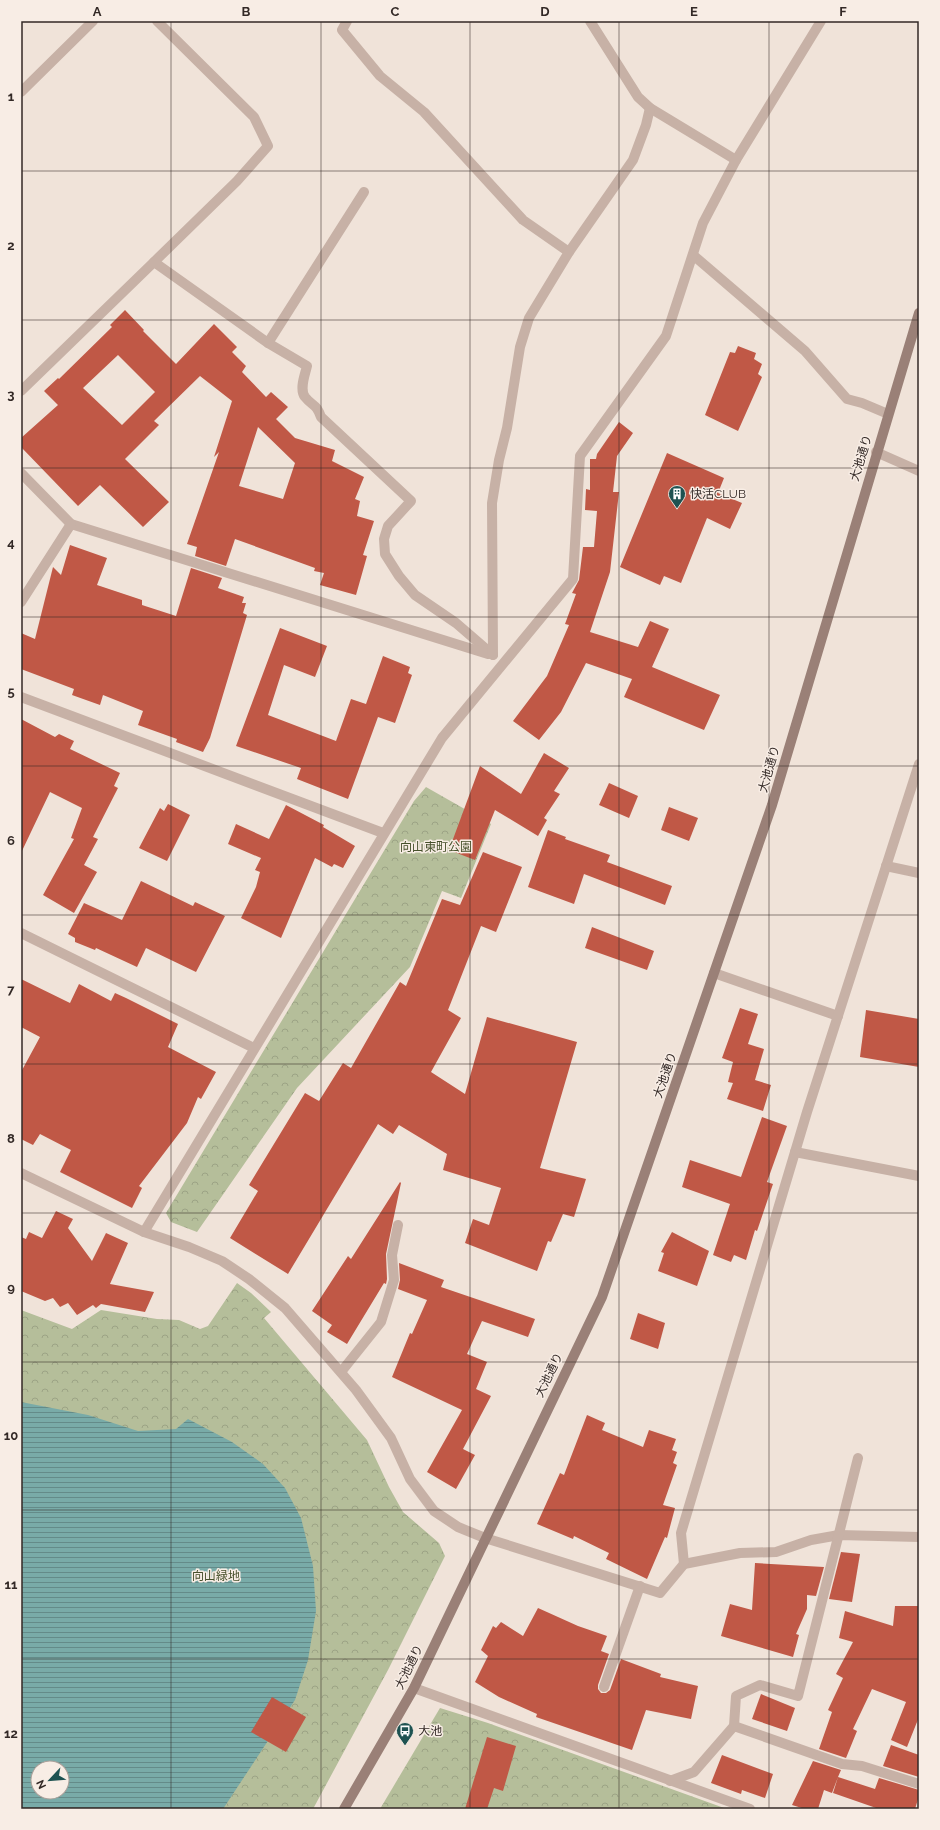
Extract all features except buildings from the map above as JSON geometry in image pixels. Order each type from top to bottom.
[{"type":"street","points":[[21,92],[93,21]]},
{"type":"street","points":[[21,391],[237,181],[268,146],[254,117],[157,21]]},
{"type":"street","points":[[347,21],[342,30],[380,76],[424,112],[523,220],[569,252]]},
{"type":"street","points":[[590,21],[638,97],[650,108],[736,160]]},
{"type":"street","points":[[144,1232],[383,833],[402,805],[442,738],[573,579],[580,456],[666,336],[704,223],[736,160],[821,21]]},
{"type":"street","points":[[494,674],[492,503],[499,460],[508,428],[520,347],[529,318],[569,252],[633,160],[646,125],[650,108]]},
{"type":"street","points":[[268,343],[364,192]]},
{"type":"street","points":[[693,255],[805,351],[846,399],[862,403],[888,414]]},
{"type":"street","points":[[154,262],[268,343],[307,366],[302,387],[305,397],[318,408],[321,417],[411,501],[388,526],[384,539],[385,554],[399,576],[415,595],[456,623],[493,655]]},
{"type":"street","name":"大池通り","points":[[344,1809],[414,1688],[602,1297],[772,805],[876,452],[919,312]]},
{"type":"street","points":[[876,452],[919,471]]},
{"type":"street","points":[[21,473],[71,524],[493,655]]},
{"type":"street","points":[[21,602],[71,524]]},
{"type":"street","points":[[21,697],[383,833]]},
{"type":"street","points":[[684,1564],[681,1532],[795,1152],[919,764]]},
{"type":"street","points":[[886,866],[919,873]]},
{"type":"street","points":[[21,933],[254,1048]]},
{"type":"street","points":[[714,973],[838,1016]]},
{"type":"street","points":[[795,1152],[919,1176]]},
{"type":"street","points":[[21,1173],[144,1232],[188,1247],[222,1261],[249,1279],[285,1308],[341,1372],[391,1438],[410,1479],[434,1511],[458,1527],[485,1538],[660,1593],[684,1564],[740,1553],[776,1552],[811,1540],[839,1535],[919,1537]]},
{"type":"street","points":[[341,1372],[381,1322],[394,1280],[392,1254],[398,1225]]},
{"type":"street","points":[[670,1781],[694,1772],[734,1726],[736,1696],[760,1685],[798,1696],[858,1458]]},
{"type":"street","points":[[604,1687],[640,1586]]},
{"type":"street","points":[[414,1688],[750,1809]]},
{"type":"street","points":[[734,1726],[842,1764],[862,1766],[919,1784]]},
{"type":"green space","name":"向山東町公園","points":[[426,787],[491,824],[461,898],[442,891],[410,967],[297,1088],[197,1232],[171,1222],[166,1213],[414,801]]},
{"type":"green space","name":"向山緑地","points":[[237,1283],[251,1293],[271,1312],[264,1318],[367,1440],[389,1487],[403,1512],[439,1543],[445,1556],[388,1670],[313,1809],[21,1809],[21,1310],[72,1329],[101,1310],[157,1319],[179,1320],[200,1329],[208,1326]]},
{"type":"green space","points":[[440,1708],[488,1723],[727,1809],[380,1809]]},
{"type":"water","points":[[21,1402],[88,1415],[138,1431],[176,1429],[188,1419],[232,1442],[263,1464],[285,1488],[301,1518],[313,1566],[316,1611],[308,1660],[295,1700],[223,1809],[21,1809]]},
{"type":"place","name":"快活CLUB","points":[[677,509]]},
{"type":"place","name":"大池","points":[[405,1746]]}]
